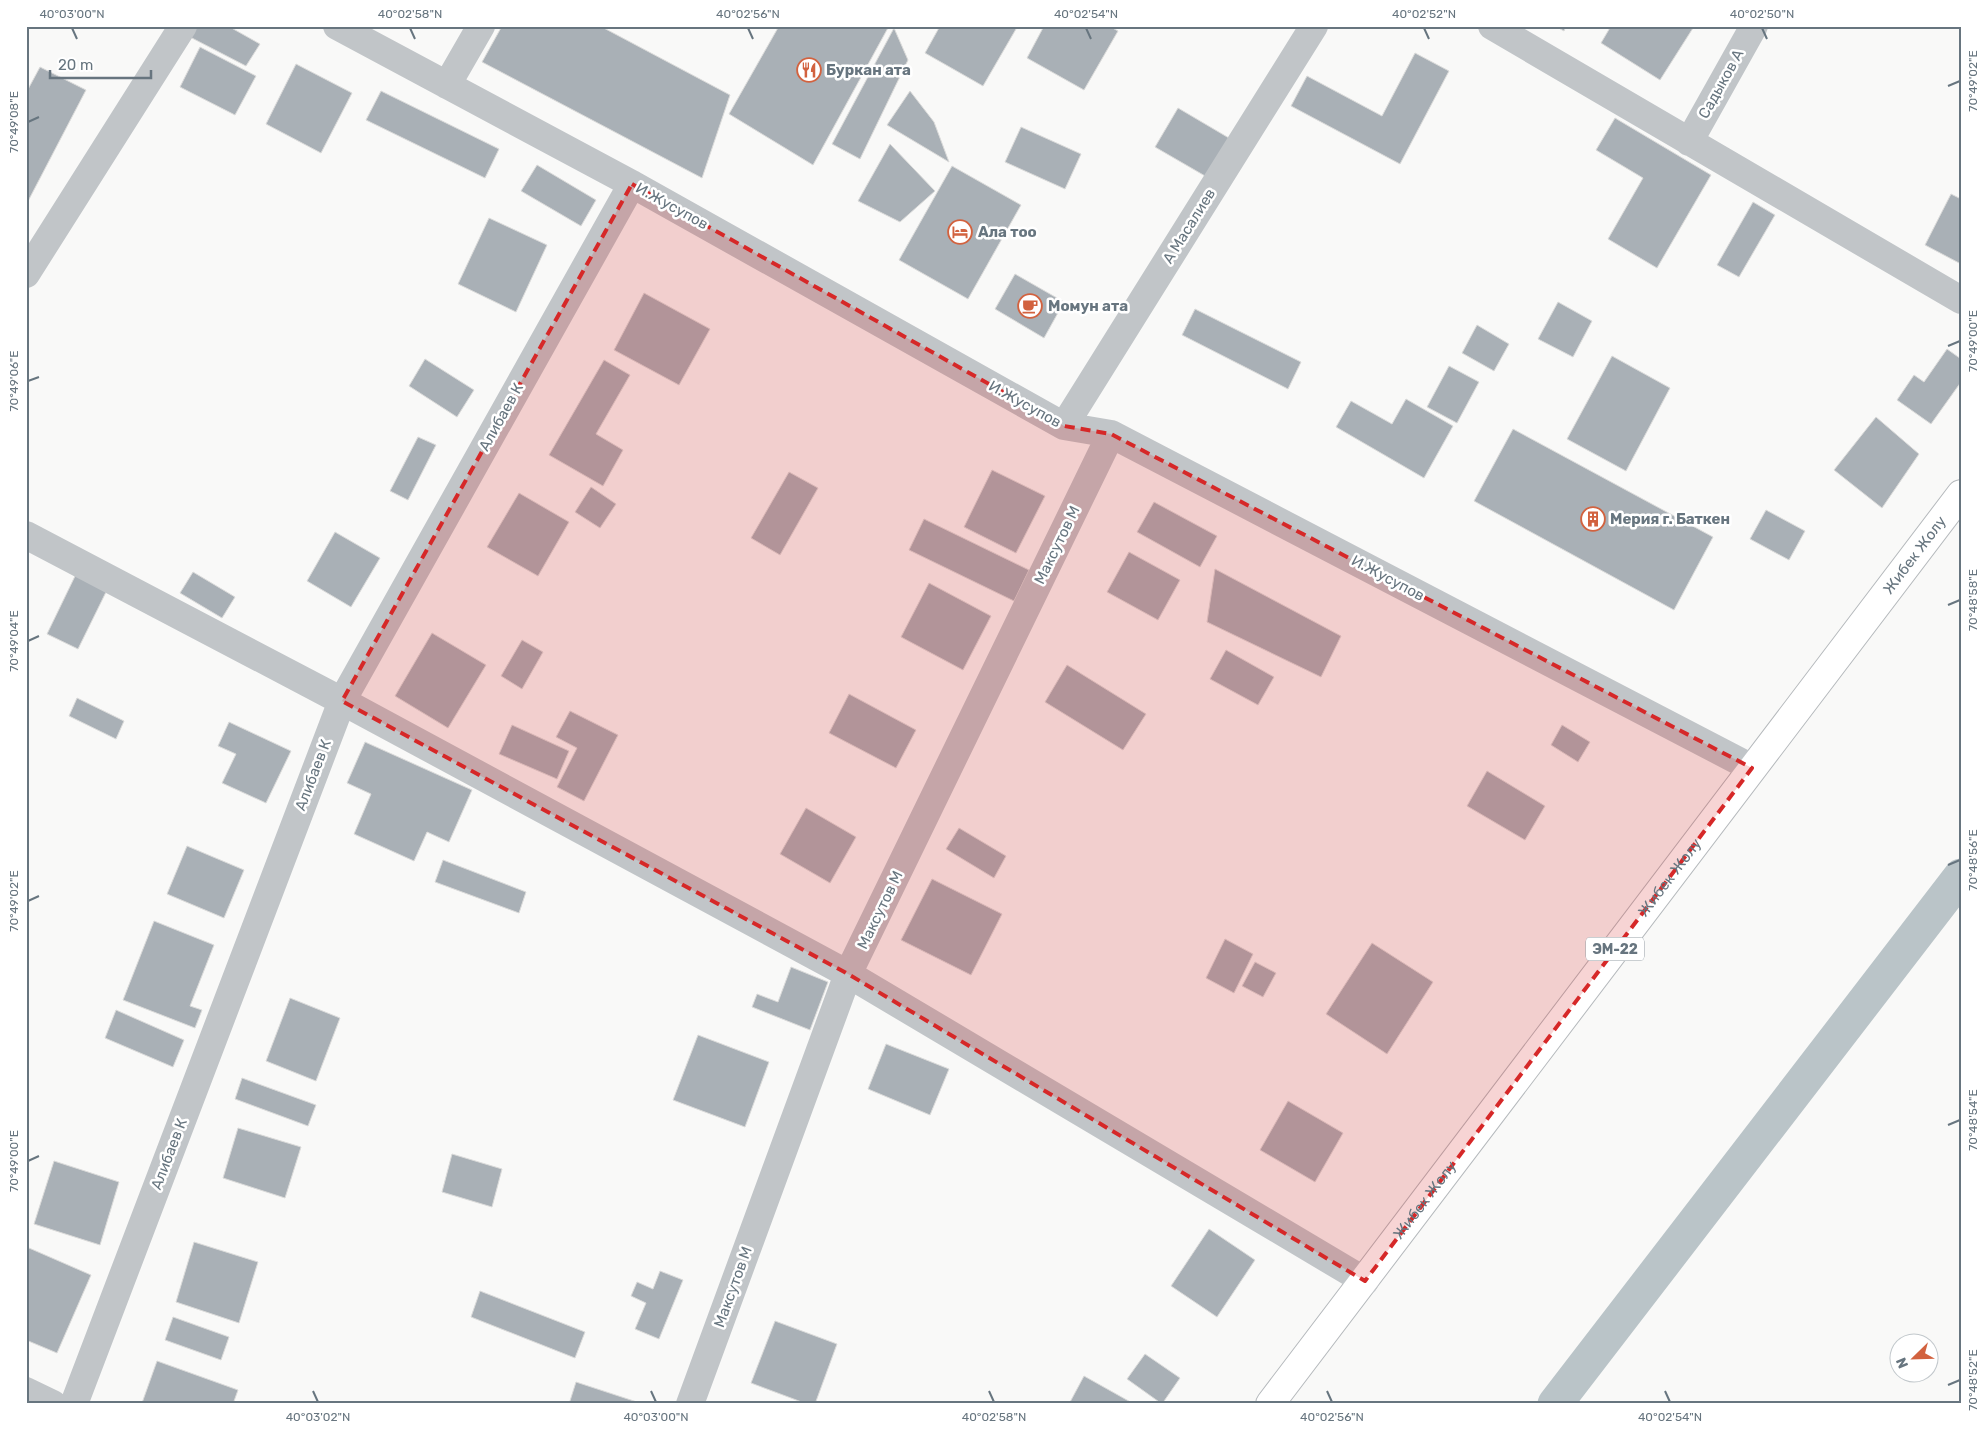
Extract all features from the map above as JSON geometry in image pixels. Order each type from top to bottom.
[{"type":"main road","name":"Жибек Жолу","points":[[1270,1404],[1961,494]]},
{"type":"street","points":[[26,274],[183,26]]},
{"type":"street","name":"И.Жусупов","points":[[337,26],[632,184],[1064,426],[1111,434],[1752,768]]},
{"type":"street","points":[[448,85],[481,26]]},
{"type":"street","name":"А Масалиев","points":[[1064,426],[1314,26]]},
{"type":"street","points":[[1492,26],[1961,300]]},
{"type":"street","name":"Садыков А","points":[[1689,142],[1754,26]]},
{"type":"street","name":"Алибаев К","points":[[74,1404],[342,701],[632,184]]},
{"type":"street","name":"Максутов М","points":[[690,1404],[848,974],[1111,434]]},
{"type":"street","points":[[26,535],[342,701],[848,974],[1364,1281]]},
{"type":"street","points":[[26,1391],[54,1404]]},
{"type":"highlighted area","points":[[632,184],[1064,426],[1111,434],[1752,768],[1365,1281],[848,974],[342,701]]},
{"type":"building","points":[[197,26],[228,26],[260,44],[246,66],[190,37]]},
{"type":"building","points":[[502,26],[600,26],[730,95],[702,178],[482,62]]},
{"type":"building","name":"Буркан ата","points":[[779,26],[889,26],[813,165],[729,114]]},
{"type":"building","points":[[940,26],[1011,26],[1016,29],[983,86],[925,53]]},
{"type":"building","points":[[1044,26],[1109,26],[1118,31],[1084,90],[1027,58]]},
{"type":"building","points":[[1555,26],[1566,26],[1564,31]]},
{"type":"building","points":[[1611,26],[1689,26],[1693,28],[1660,80],[1601,43]]},
{"type":"building","points":[[894,28],[908,60],[860,159],[832,144]]},
{"type":"building","points":[[200,47],[256,76],[235,115],[180,87]]},
{"type":"building","points":[[1415,53],[1449,71],[1400,164],[1291,106],[1307,76],[1382,116]]},
{"type":"building","points":[[296,64],[352,93],[321,153],[266,124]]},
{"type":"building","points":[[40,67],[86,90],[26,205],[26,93]]},
{"type":"building","points":[[381,91],[499,149],[485,178],[366,120]]},
{"type":"building","points":[[910,91],[934,122],[949,162],[887,125]]},
{"type":"building","points":[[1178,108],[1234,141],[1212,180],[1155,147]]},
{"type":"building","points":[[1615,118],[1711,175],[1657,268],[1608,239],[1643,178],[1596,150]]},
{"type":"building","points":[[1021,127],[1081,154],[1065,189],[1005,162]]},
{"type":"building","points":[[890,144],[935,191],[900,222],[858,201]]},
{"type":"building","points":[[537,165],[596,200],[581,226],[521,191]]},
{"type":"building","name":"Ала тоо","points":[[952,166],[1021,205],[968,299],[899,260]]},
{"type":"building","points":[[1951,194],[1961,199],[1961,264],[1925,245]]},
{"type":"building","points":[[1753,202],[1775,215],[1739,277],[1717,265]]},
{"type":"building","points":[[489,218],[547,245],[516,312],[458,284]]},
{"type":"building","name":"Момун ата","points":[[1015,274],[1064,302],[1044,338],[995,309]]},
{"type":"building","points":[[644,293],[710,329],[679,385],[614,350]]},
{"type":"building","points":[[1558,302],[1592,321],[1573,357],[1538,339]]},
{"type":"building","points":[[1195,309],[1301,362],[1288,389],[1182,335]]},
{"type":"building","points":[[1477,325],[1509,344],[1494,371],[1462,353]]},
{"type":"building","points":[[1947,349],[1961,359],[1961,382],[1931,424],[1897,400],[1914,375],[1924,382]]},
{"type":"building","points":[[1612,356],[1670,388],[1626,471],[1567,439]]},
{"type":"building","points":[[425,359],[474,390],[457,417],[409,386]]},
{"type":"building","points":[[604,360],[630,375],[596,434],[623,450],[603,486],[549,455]]},
{"type":"building","points":[[1449,366],[1479,382],[1457,423],[1427,407]]},
{"type":"building","points":[[1406,399],[1453,426],[1424,478],[1336,427],[1351,401],[1392,424]]},
{"type":"building","points":[[1876,417],[1919,454],[1882,508],[1834,470]]},
{"type":"building","name":"Мерия г. Бaткен","points":[[1513,429],[1713,537],[1674,610],[1474,501]]},
{"type":"building","points":[[418,437],[436,445],[408,500],[390,491]]},
{"type":"building","points":[[992,470],[1045,496],[1016,553],[964,527]]},
{"type":"building","points":[[789,472],[818,488],[780,555],[751,538]]},
{"type":"building","points":[[591,487],[616,504],[600,528],[575,512]]},
{"type":"building","points":[[519,493],[569,522],[538,576],[487,547]]},
{"type":"building","points":[[1154,502],[1217,536],[1200,567],[1137,532]]},
{"type":"building","points":[[1766,510],[1805,531],[1789,560],[1750,539]]},
{"type":"building","points":[[924,519],[1029,570],[1014,601],[909,550]]},
{"type":"building","points":[[335,532],[380,558],[351,607],[307,581]]},
{"type":"building","points":[[1129,552],[1180,580],[1158,620],[1107,592]]},
{"type":"building","points":[[1215,569],[1341,636],[1321,677],[1207,622]]},
{"type":"building","points":[[77,572],[108,588],[78,649],[47,634]]},
{"type":"building","points":[[193,572],[235,597],[222,618],[180,593]]},
{"type":"building","points":[[929,583],[991,616],[963,670],[901,637]]},
{"type":"building","points":[[432,633],[486,665],[448,728],[395,696]]},
{"type":"building","points":[[522,640],[543,652],[522,689],[501,676]]},
{"type":"building","points":[[1226,650],[1274,677],[1258,705],[1210,679]]},
{"type":"building","points":[[1067,665],[1146,714],[1123,750],[1045,702]]},
{"type":"building","points":[[849,694],[916,730],[896,768],[829,733]]},
{"type":"building","points":[[77,698],[124,721],[116,739],[69,716]]},
{"type":"building","points":[[570,711],[618,735],[584,801],[557,787],[577,748],[556,737]]},
{"type":"building","points":[[229,722],[291,751],[266,803],[222,783],[236,754],[218,746]]},
{"type":"building","points":[[512,725],[569,751],[557,779],[499,754]]},
{"type":"building","points":[[1562,725],[1590,742],[1578,762],[1551,745]]},
{"type":"building","points":[[365,742],[472,790],[449,842],[427,832],[414,861],[354,834],[371,794],[347,783]]},
{"type":"building","points":[[1487,771],[1545,806],[1525,840],[1467,806]]},
{"type":"building","points":[[806,808],[856,837],[830,883],[780,854]]},
{"type":"building","points":[[959,828],[1006,856],[994,878],[946,849]]},
{"type":"building","points":[[187,846],[244,870],[224,918],[167,894]]},
{"type":"building","points":[[443,860],[526,892],[519,913],[435,882]]},
{"type":"building","points":[[932,879],[1002,914],[971,975],[901,940]]},
{"type":"building","points":[[154,921],[214,945],[190,1006],[202,1010],[195,1028],[123,1000]]},
{"type":"building","points":[[1225,939],[1253,954],[1234,993],[1206,978]]},
{"type":"building","points":[[1372,943],[1433,982],[1387,1054],[1326,1014]]},
{"type":"building","points":[[1255,962],[1276,973],[1263,997],[1242,986]]},
{"type":"building","points":[[791,967],[828,982],[810,1030],[752,1007],[757,994],[778,1002]]},
{"type":"building","points":[[290,998],[340,1018],[316,1081],[266,1061]]},
{"type":"building","points":[[116,1010],[184,1040],[173,1067],[105,1038]]},
{"type":"building","points":[[698,1035],[769,1062],[745,1127],[673,1100]]},
{"type":"building","points":[[886,1044],[949,1069],[930,1115],[868,1089]]},
{"type":"building","points":[[242,1078],[316,1105],[308,1126],[235,1099]]},
{"type":"building","points":[[1288,1101],[1343,1133],[1315,1182],[1260,1150]]},
{"type":"building","points":[[238,1128],[301,1147],[285,1198],[223,1178]]},
{"type":"building","points":[[452,1154],[502,1169],[492,1207],[442,1192]]},
{"type":"building","points":[[54,1161],[119,1182],[100,1245],[34,1224]]},
{"type":"building","points":[[1209,1229],[1255,1260],[1217,1317],[1171,1286]]},
{"type":"building","points":[[194,1242],[258,1262],[239,1323],[176,1302]]},
{"type":"building","points":[[29,1248],[91,1275],[57,1353],[26,1340],[26,1254]]},
{"type":"building","points":[[660,1271],[683,1280],[659,1339],[635,1329],[646,1303],[631,1296],[637,1282],[653,1289]]},
{"type":"building","points":[[480,1291],[585,1332],[575,1358],[471,1317]]},
{"type":"building","points":[[173,1317],[229,1337],[221,1360],[165,1340]]},
{"type":"building","points":[[775,1321],[837,1344],[815,1404],[807,1404],[751,1383]]},
{"type":"building","points":[[1145,1354],[1180,1378],[1162,1404],[1127,1379]]},
{"type":"building","points":[[157,1361],[238,1390],[233,1404],[142,1403]]},
{"type":"building","points":[[1084,1376],[1134,1404],[1069,1404]]},
{"type":"building","points":[[576,1382],[643,1404],[569,1404]]},
{"type":"waterway","points":[[1555,1404],[1961,876]]},
{"type":"place","name":"Буркан ата","points":[[809,70]]},
{"type":"place","name":"Ала тоо","points":[[960,232]]},
{"type":"place","name":"Момун ата","points":[[1030,306]]},
{"type":"place","name":"Мерия г. Бaткен","points":[[1593,519]]}]
